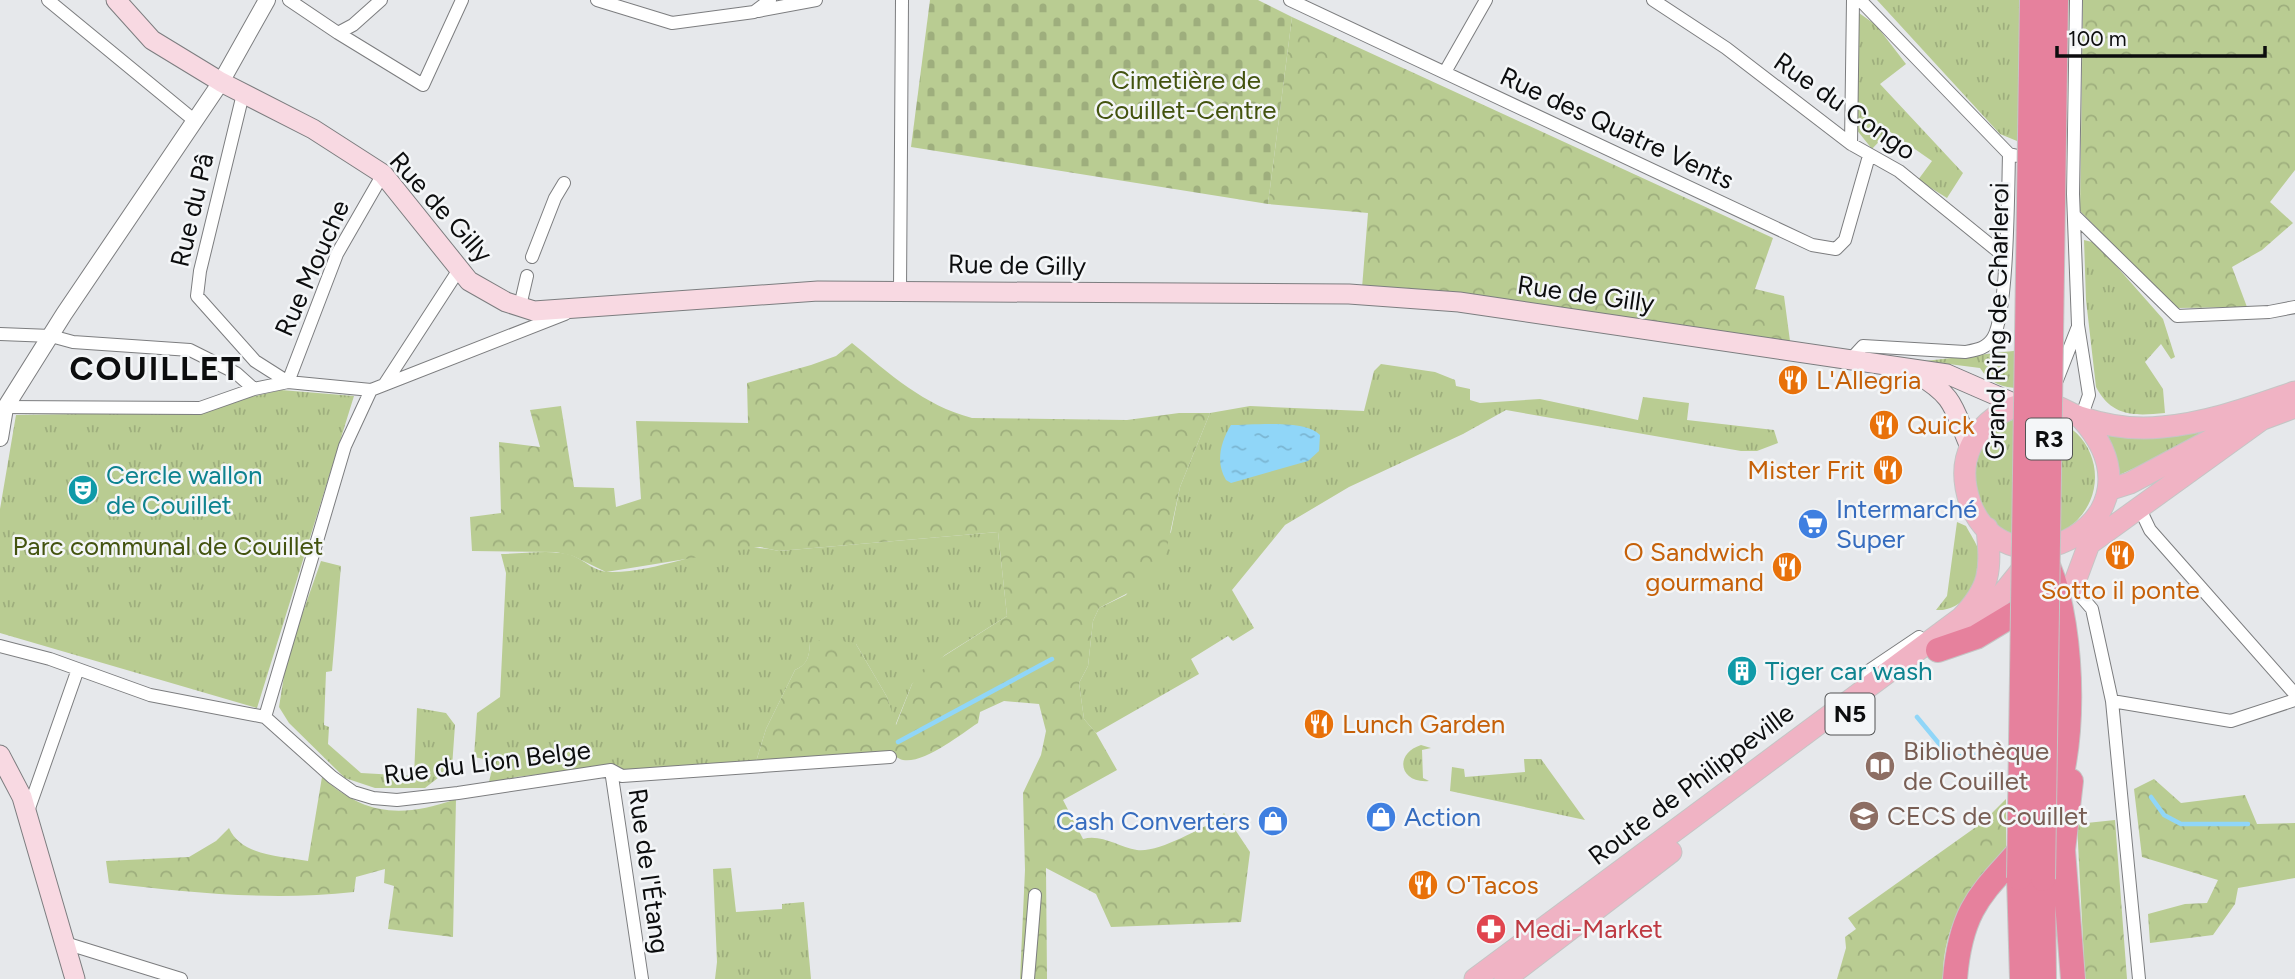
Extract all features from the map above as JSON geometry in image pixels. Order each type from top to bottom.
[{"type":"highway","name":"Grand Ring de Charleroi","points":[[2032,0],[2031,878],[2045,979]]},
{"type":"highway","name":"Grand Ring de Charleroi","points":[[2022,979],[2031,878],[2056,0]]},
{"type":"highway","points":[[1955,979],[1964,922],[1981,891],[2044,820],[2059,788],[2068,725],[2063,613],[2051,571],[2038,548]]},
{"type":"highway","points":[[2073,587],[2078,742],[2063,850],[2073,979]]},
{"type":"highway","points":[[1938,650],[1976,636],[2036,603],[2052,603],[2063,613]]},
{"type":"main road","name":"Rue de Gilly","points":[[116,0],[152,40],[243,94],[313,130],[383,174],[458,271],[478,286],[534,311],[818,291],[1349,294],[1446,301],[1947,374],[2018,405]]},
{"type":"main road","points":[[1910,369],[1942,389],[1952,402],[1970,447]]},
{"type":"main road","points":[[1970,447],[1982,428],[1998,414],[2018,405],[2048,404],[2081,418],[2123,427],[2160,428],[2201,422],[2295,392]]},
{"type":"main road","points":[[2108,490],[2130,483],[2220,435],[2295,407]]},
{"type":"main road","points":[[2073,587],[2066,562],[2100,511],[2108,490],[2106,453],[2098,436],[2081,418]]},
{"type":"main road","points":[[2038,548],[2080,538],[2138,507],[2261,420]]},
{"type":"main road","name":"Route de Philippeville","points":[[1970,447],[1965,468],[1966,490],[1974,511],[1987,528],[2018,546],[2038,548]]},
{"type":"main road","name":"Route de Philippeville","points":[[1475,979],[1953,625],[1979,599],[1990,565],[1987,528]]},
{"type":"main road","points":[[2073,587],[2085,550],[2080,538]]},
{"type":"main road","name":"Route de Philippeville","points":[[1505,979],[1986,614],[2038,548]]},
{"type":"main road","points":[[0,755],[22,797],[75,979]]},
{"type":"street","points":[[48,0],[195,121]]},
{"type":"street","points":[[0,438],[2,407],[222,82],[267,0]]},
{"type":"street","points":[[289,0],[423,85],[462,0]]},
{"type":"street","points":[[338,33],[353,25],[381,0]]},
{"type":"street","points":[[597,0],[672,23],[816,0]]},
{"type":"street","points":[[754,12],[770,0]]},
{"type":"street","points":[[900,290],[902,0]]},
{"type":"street","name":"Rue des Quatre Vents","points":[[1290,0],[1812,245],[1836,249],[1845,240],[1869,156]]},
{"type":"street","points":[[1445,72],[1485,0]]},
{"type":"street","name":"Rue du Congo","points":[[1653,0],[1726,48],[1851,144],[1899,171],[2005,257]]},
{"type":"street","points":[[1851,144],[1853,0]]},
{"type":"street","points":[[1860,0],[2009,154],[2074,165]]},
{"type":"street","points":[[2077,0],[2074,215],[2078,325],[2089,395],[2081,418]]},
{"type":"street","name":"Rue du Pâ","points":[[243,94],[200,271],[197,296],[255,361],[288,382]]},
{"type":"street","points":[[1851,359],[1863,346],[1965,352],[1987,345],[1994,336],[2005,257],[2009,154]]},
{"type":"street","name":"Rue Mouche","points":[[288,382],[337,254],[383,174]]},
{"type":"street","points":[[532,257],[555,198],[564,183]]},
{"type":"street","points":[[2074,215],[2177,316],[2269,312],[2295,307]]},
{"type":"street","points":[[384,385],[458,271]]},
{"type":"street","points":[[520,306],[527,276]]},
{"type":"street","points":[[2,407],[200,408],[254,389],[288,382],[371,390],[578,309]]},
{"type":"street","points":[[2048,404],[2078,325]]},
{"type":"street","points":[[0,334],[51,336],[73,342],[190,350],[236,373],[254,389]]},
{"type":"street","points":[[0,646],[78,669],[150,695],[265,717],[345,446],[371,390]]},
{"type":"street","points":[[2138,507],[2150,530],[2295,694]]},
{"type":"street","points":[[2073,587],[2092,609],[2112,701],[2139,979]]},
{"type":"street","points":[[1861,676],[1979,599]]},
{"type":"street","points":[[27,815],[78,669]]},
{"type":"street","points":[[2112,701],[2231,721],[2295,700]]},
{"type":"street","name":"Rue du Lion Belge","points":[[265,717],[332,777],[353,792],[373,798],[397,800],[611,770],[622,776],[890,757]]},
{"type":"street","name":"Rue de l'Étang","points":[[611,770],[642,979]]},
{"type":"street","points":[[1028,979],[1035,895]]},
{"type":"street","points":[[65,943],[181,979]]},
{"type":"green space","name":"Cimetière de Couillet-Centre","points":[[930,0],[1258,0],[1292,17],[1268,204],[911,147]]},
{"type":"green space","points":[[1877,0],[2069,0],[2066,156],[2017,149],[2017,141],[2000,134]]},
{"type":"green space","points":[[2083,0],[2295,0],[2295,170],[2270,202],[2293,223],[2262,250],[2232,267],[2247,307],[2176,308],[2080,211]]},
{"type":"green space","points":[[1859,13],[1876,25],[1906,64],[1880,84],[1963,173],[1947,198],[1918,180],[1932,161],[1889,131],[1872,149],[1856,129],[1856,21]]},
{"type":"green space","points":[[1292,17],[1773,238],[1755,289],[1784,296],[1790,341],[1362,288],[1368,213],[1268,204]]},
{"type":"green space","points":[[2084,240],[2096,243],[2163,319],[2175,357],[2171,359],[2161,344],[2145,362],[2163,389],[2165,413],[2134,414],[2117,409],[2102,397],[2096,387],[2086,300]]},
{"type":"green space","points":[[2064,339],[2064,378],[2030,387],[1997,384],[1980,368],[1925,361],[2013,351]]},
{"type":"green space","points":[[852,343],[923,397],[972,418],[1127,420],[1179,413],[1210,413],[1180,487],[1163,566],[1149,582],[1099,608],[1093,621],[1088,666],[1079,683],[1084,719],[1096,733],[1117,770],[1063,800],[1083,839],[1103,839],[1137,850],[1156,848],[1178,839],[1219,819],[1224,813],[1250,852],[1241,922],[1111,927],[1096,894],[1046,868],[1047,979],[1020,979],[1025,870],[1023,793],[1041,755],[1046,731],[1039,704],[1004,701],[980,712],[978,723],[952,741],[912,760],[901,759],[888,751],[755,765],[766,729],[795,670],[807,659],[810,643],[829,638],[856,644],[887,697],[896,725],[912,684],[922,670],[1007,616],[998,532],[779,551],[760,547],[606,572],[573,556],[556,552],[472,551],[470,517],[501,513],[499,442],[540,447],[530,410],[561,406],[574,487],[614,488],[616,507],[641,499],[636,421],[748,423],[747,383],[836,356]]},
{"type":"green space","points":[[1381,364],[1435,372],[1455,380],[1456,386],[1470,389],[1470,400],[1480,403],[1540,399],[1638,420],[1643,397],[1689,403],[1687,420],[1774,430],[1778,443],[1757,451],[1741,451],[1506,410],[1463,434],[1349,487],[1285,525],[1232,590],[1254,628],[1233,641],[1228,636],[1191,659],[1199,674],[1096,733],[1084,719],[1079,683],[1088,666],[1093,621],[1099,608],[1126,595],[1171,532],[1180,487],[1210,413],[1250,406],[1364,411],[1374,371]]},
{"type":"green space","name":"Parc communal de Couillet","points":[[281,390],[354,396],[257,708],[0,633],[0,509],[16,415],[204,412],[238,400]]},
{"type":"green space","points":[[2034,416],[2057,421],[2077,434],[2090,454],[2095,477],[2090,500],[2077,520],[2057,533],[2034,538],[2011,533],[1991,520],[1978,500],[1973,477],[1978,454],[1991,434],[2011,421]]},
{"type":"green space","points":[[2210,428],[2165,454],[2115,477],[2116,463],[2103,434]]},
{"type":"green space","points":[[1957,522],[1966,526],[1976,544],[1981,561],[1980,571],[1977,582],[1964,599],[1947,609],[1936,610],[1947,596]]},
{"type":"green space","points":[[998,532],[1007,616],[945,655],[912,684],[895,726],[887,697],[856,644],[810,643],[807,660],[795,670],[766,729],[755,765],[621,770],[593,768],[516,777],[488,786],[494,761],[474,757],[477,713],[500,697],[506,573],[501,554],[563,553],[599,570],[610,572],[631,571],[736,549],[779,551]]},
{"type":"green space","points":[[321,561],[341,566],[332,671],[326,672],[324,725],[329,727],[328,744],[361,773],[414,776],[417,708],[446,713],[455,725],[452,767],[425,788],[375,788],[345,778],[289,723],[279,707],[287,657]]},
{"type":"green space","points":[[1421,745],[1431,748],[1422,750],[1423,778],[1429,781],[1412,778],[1404,768],[1406,755]]},
{"type":"green space","points":[[1524,759],[1541,759],[1585,820],[1450,791],[1452,767],[1464,769],[1465,777],[1525,772]]},
{"type":"green space","points":[[322,777],[353,800],[385,810],[418,809],[456,799],[453,937],[388,929],[394,886],[384,883],[385,869],[356,877],[354,892],[324,895],[232,895],[109,883],[106,861],[189,857],[216,841],[229,828],[235,837],[252,849],[274,856],[308,861]]},
{"type":"green space","points":[[2154,779],[2181,803],[2245,795],[2257,824],[2295,823],[2295,878],[2238,888],[2235,904],[2213,935],[2150,943],[2148,914],[2185,904],[2207,903],[2218,880],[2142,857],[2134,789]]},
{"type":"green space","points":[[2006,799],[2006,850],[1980,877],[1960,907],[1947,942],[1943,979],[1837,979],[1846,948],[1845,937],[1856,929],[1848,918],[1983,822]]},
{"type":"green space","points":[[2115,820],[2127,979],[2085,979],[2077,824]]},
{"type":"green space","points":[[731,868],[736,912],[782,909],[782,904],[804,902],[811,979],[715,979],[717,962],[713,869]]},
{"type":"water","points":[[1278,424],[1303,427],[1320,435],[1319,451],[1308,461],[1231,483],[1226,480],[1220,459],[1224,438],[1231,425]]},
{"type":"waterway","points":[[898,742],[1052,659]]},
{"type":"waterway","points":[[1917,717],[1951,758],[1973,754]]},
{"type":"waterway","points":[[2151,797],[2164,815],[2181,824],[2248,824]]},
{"type":"place","name":"L'Allegria","points":[[1793,380]]},
{"type":"place","name":"Quick","points":[[1884,425]]},
{"type":"place","name":"Mister Frit","points":[[1888,470]]},
{"type":"place","name":"Cercle wallon de Couillet","points":[[83,490]]},
{"type":"place","name":"Intermarché Super","points":[[1813,524]]},
{"type":"place","name":"Sotto il ponte","points":[[2120,555]]},
{"type":"place","name":"O Sandwich gourmand","points":[[1787,567]]},
{"type":"place","name":"Tiger car wash","points":[[1742,671]]},
{"type":"place","name":"Lunch Garden","points":[[1319,724]]},
{"type":"place","name":"Bibliothèque de Couillet","points":[[1880,766]]},
{"type":"place","name":"CECS de Couillet","points":[[1864,816]]},
{"type":"place","name":"Action","points":[[1381,817]]},
{"type":"place","name":"Cash Converters","points":[[1273,821]]},
{"type":"place","name":"O'Tacos","points":[[1423,885]]},
{"type":"place","name":"Medi-Market","points":[[1491,929]]},
{"type":"district","name":"COUILLET","points":[[156,368]]}]
